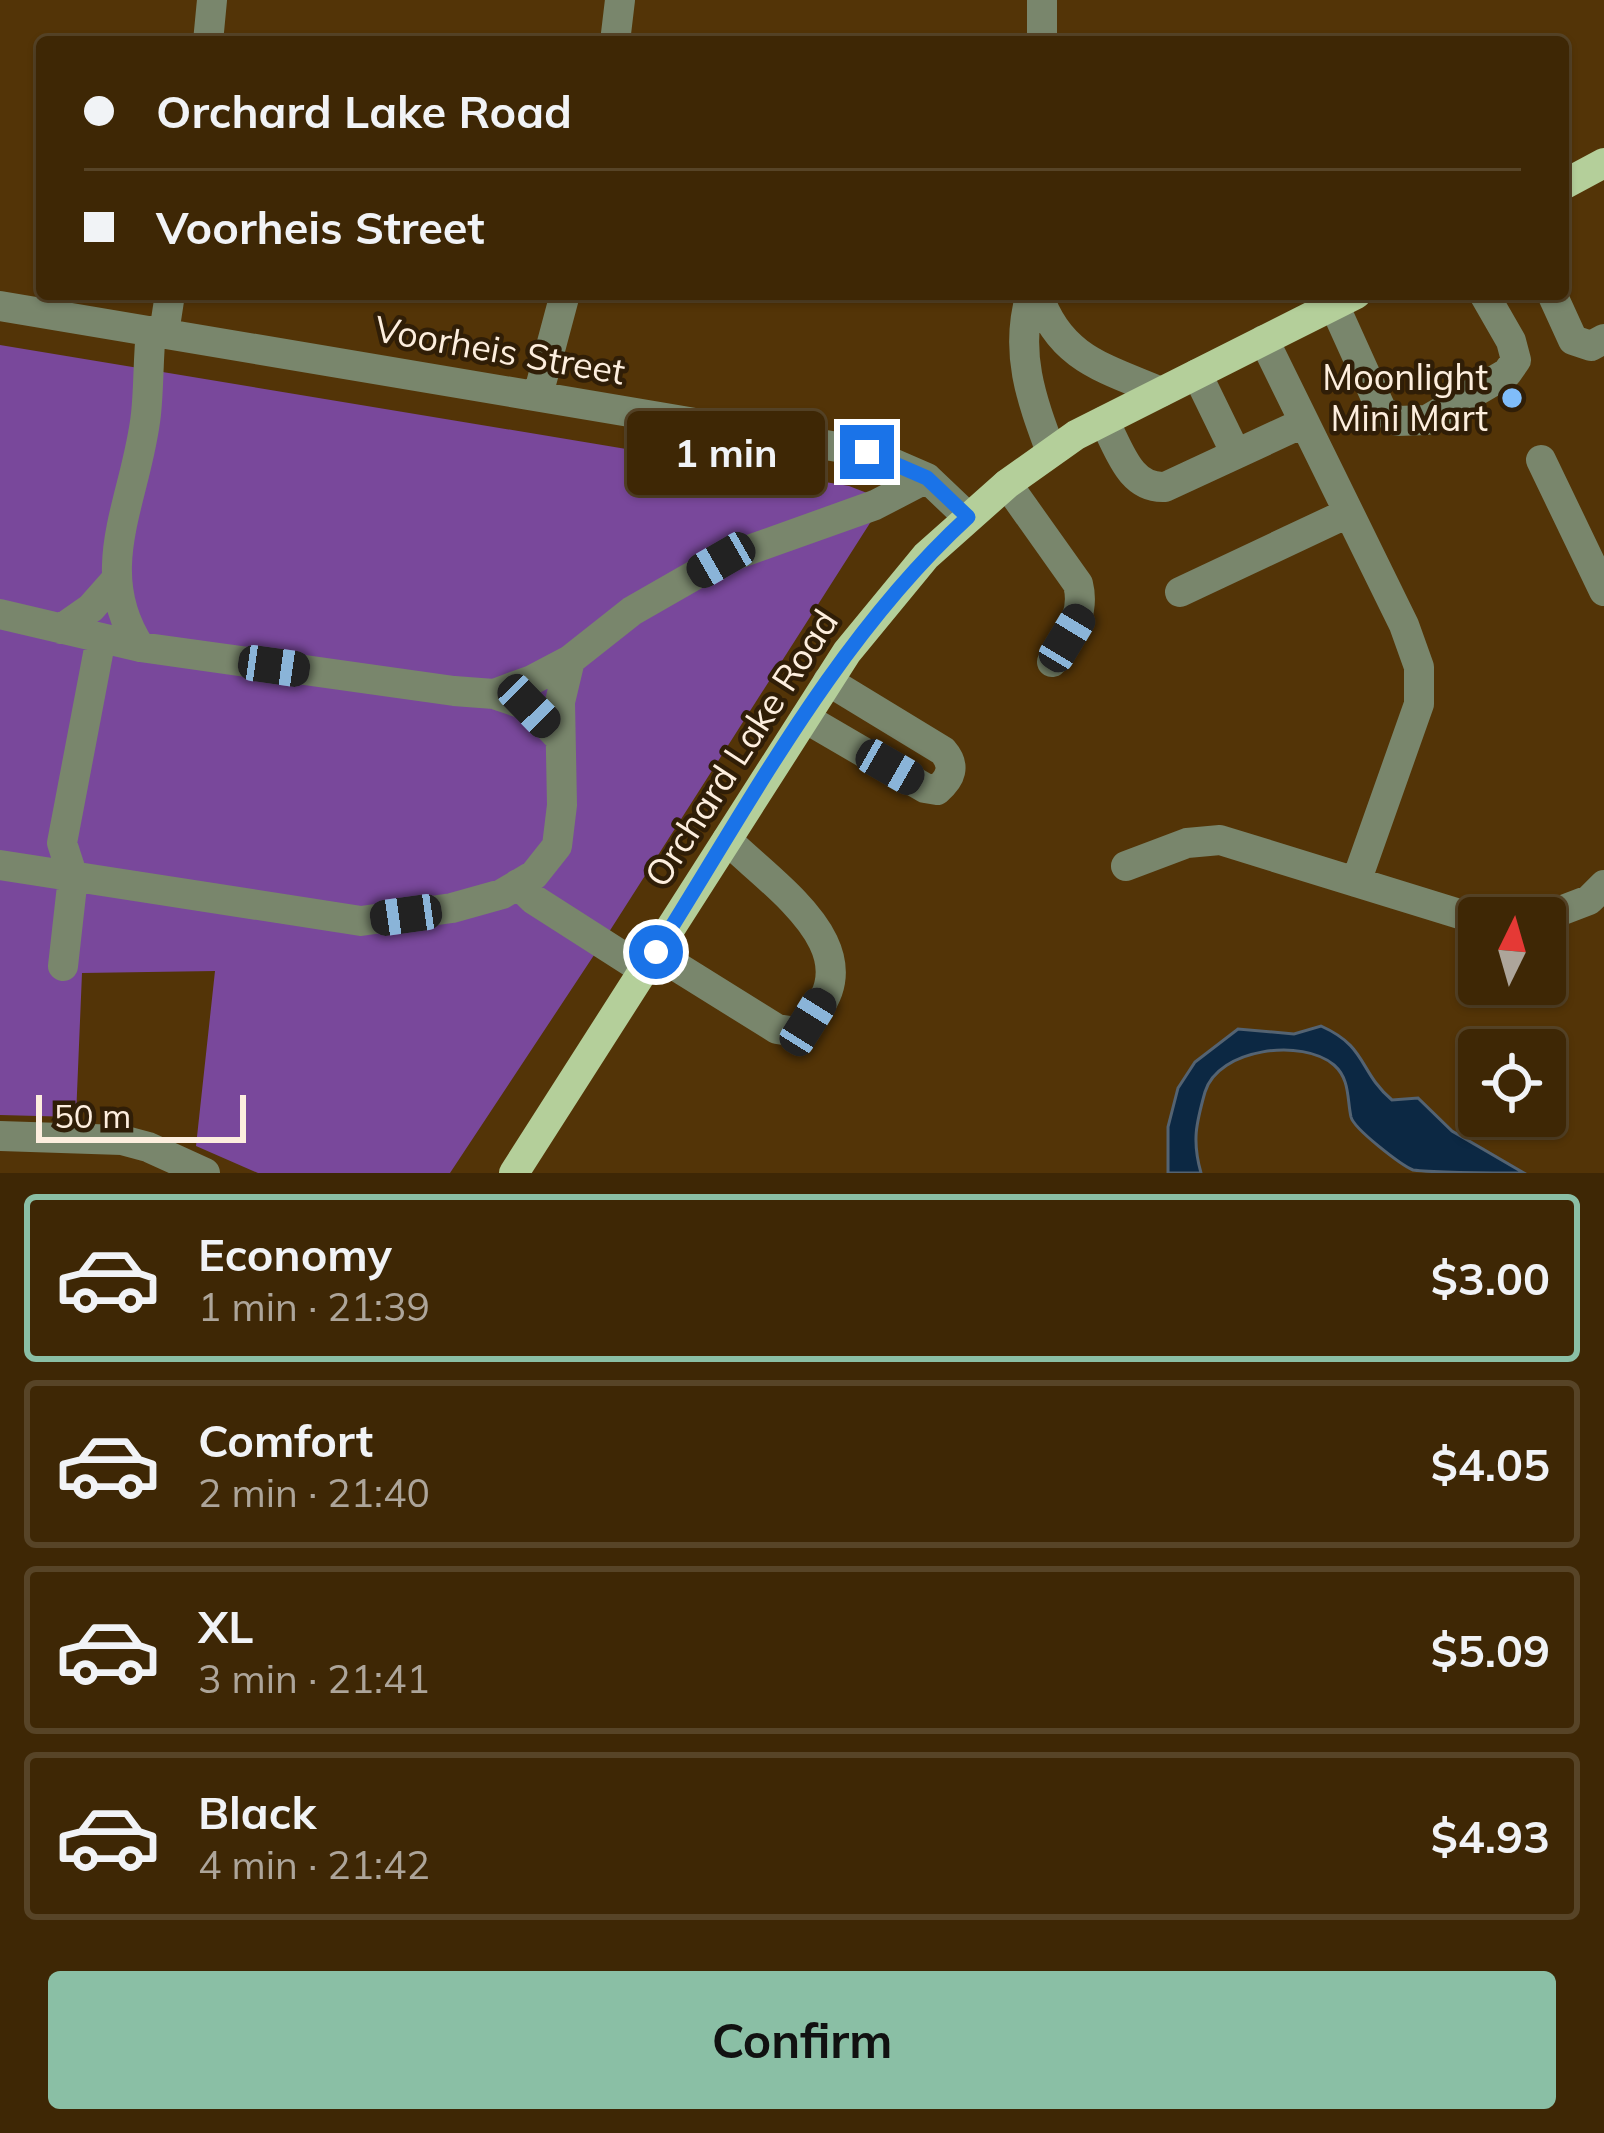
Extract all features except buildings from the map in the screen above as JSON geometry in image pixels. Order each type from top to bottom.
[{"type":"main road","points":[[1569,182],[1604,163]]},
{"type":"main road","name":"Orchard Lake Road","points":[[514,1173],[828,681],[883,604],[968,517],[1052,452],[1343,300]]},
{"type":"street","points":[[209,36],[212,0]]},
{"type":"street","points":[[616,36],[620,0]]},
{"type":"street","points":[[1042,0],[1042,36]]},
{"type":"street","points":[[140,647],[122,620],[114,581],[158,332],[168,300]]},
{"type":"street","points":[[538,395],[563,300]]},
{"type":"street","points":[[1032,300],[1024,317],[1024,372],[1052,452]]},
{"type":"street","points":[[1038,300],[1056,334],[1076,353],[1161,392]]},
{"type":"street","points":[[1345,300],[1381,409],[1397,421],[1427,420],[1508,373],[1516,359],[1511,341],[1487,300]]},
{"type":"street","points":[[1555,300],[1573,340],[1592,346],[1604,339]]},
{"type":"street","name":"Voorheis Street","points":[[0,306],[867,452],[927,478],[968,517]]},
{"type":"street","points":[[1264,340],[1413,644],[1420,688],[1414,719],[1356,882]]},
{"type":"street","points":[[1198,374],[1236,454]]},
{"type":"street","points":[[1104,421],[1138,482],[1150,488],[1166,488],[1303,422]]},
{"type":"street","points":[[1540,460],[1604,591]]},
{"type":"street","points":[[494,694],[570,660],[632,611],[721,560],[875,505],[927,478]]},
{"type":"street","points":[[1007,484],[1078,584],[1082,599],[1082,614],[1052,662]]},
{"type":"street","points":[[1180,592],[1348,513]]},
{"type":"street","points":[[61,629],[91,608],[114,581]]},
{"type":"street","points":[[0,614],[140,647],[494,694],[529,706],[558,736]]},
{"type":"street","points":[[64,966],[73,878],[62,843],[101,638]]},
{"type":"street","points":[[0,866],[361,921],[452,908],[502,894],[534,875],[556,845],[562,805],[560,702],[570,660]]},
{"type":"street","points":[[805,718],[925,788],[937,790],[945,783],[952,760],[943,751],[828,681]]},
{"type":"street","points":[[518,884],[533,898],[777,1029],[796,1032],[829,989],[833,968],[829,948],[816,926],[727,840]]},
{"type":"street","points":[[1126,866],[1187,843],[1220,840],[1458,914]]},
{"type":"street","points":[[1566,908],[1589,899],[1604,885]]},
{"type":"street","points":[[0,1136],[122,1140],[205,1173]]},
{"type":"shaded area","points":[[0,345],[849,486],[867,493],[874,517],[450,1173],[258,1173],[196,1146],[215,971],[82,973],[76,1117],[0,1115]]},
{"type":"water","points":[[1321,1026],[1336,1034],[1392,1100],[1418,1098],[1458,1137],[1524,1173],[1413,1170],[1354,1123],[1345,1083],[1334,1065],[1303,1052],[1283,1050],[1243,1057],[1213,1077],[1197,1123],[1201,1173],[1168,1173],[1168,1127],[1178,1088],[1195,1062],[1238,1029],[1294,1034]]},
{"type":"place","name":"Moonlight Mini Mart","points":[[1512,398]]},
{"type":"route","points":[[656,952],[847,652],[904,580],[968,517],[927,478],[867,452]]}]
